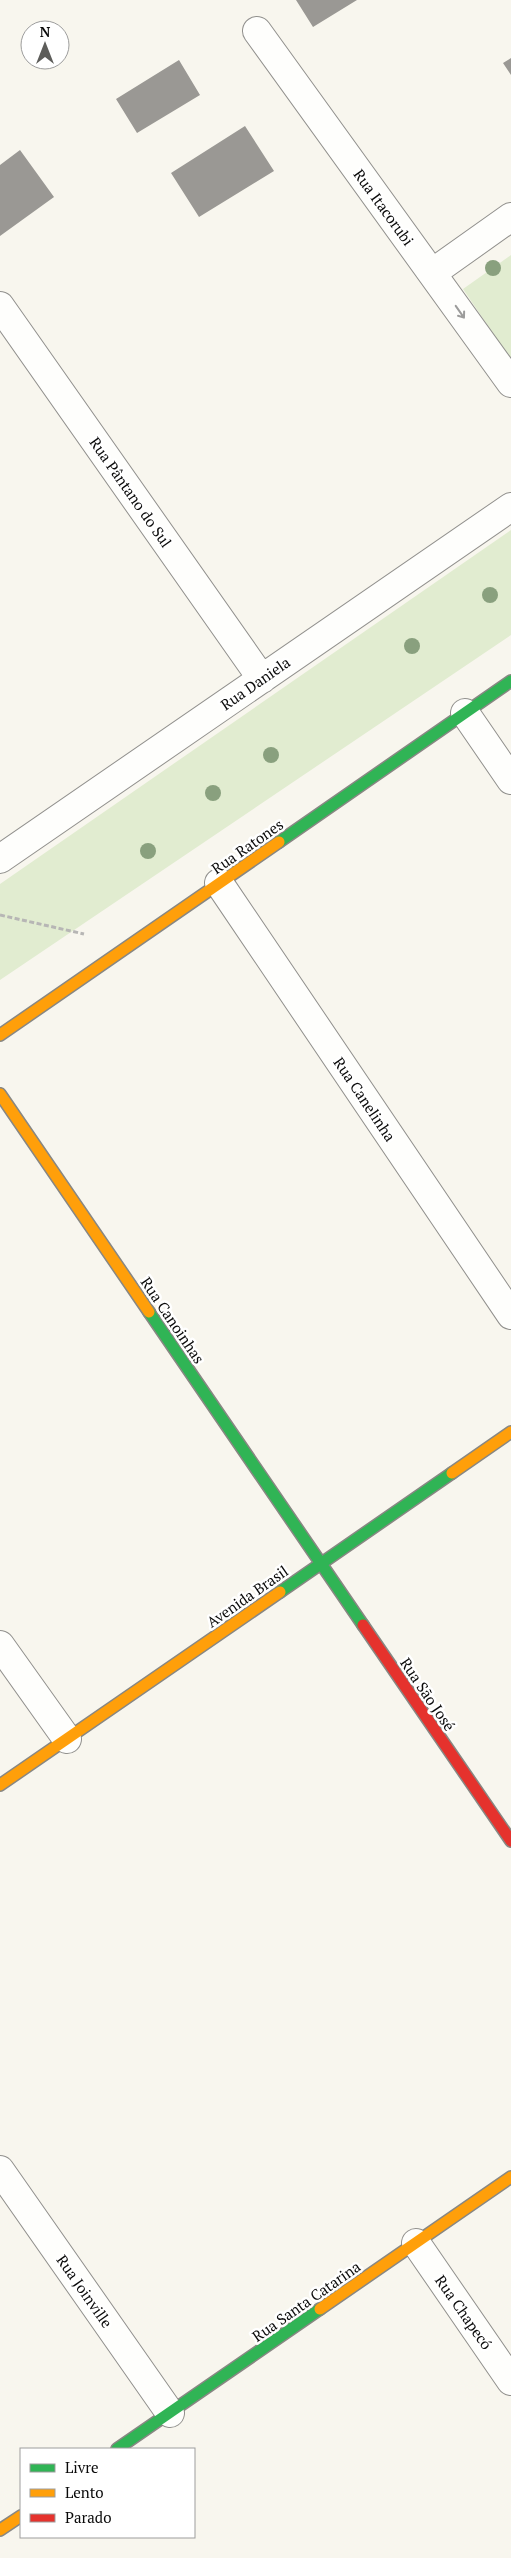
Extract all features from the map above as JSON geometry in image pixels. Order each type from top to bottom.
[{"type":"street","name":"Rua Itacorubi","points":[[257,31],[511,383]]},
{"type":"street","points":[[432,273],[508,225]]},
{"type":"street","name":"Rua Pântano do Sul","points":[[0,306],[262,679]]},
{"type":"street","name":"Rua Daniela","points":[[0,859],[511,507]]},
{"type":"street","name":"Rua Ratones","points":[[0,1035],[511,681]]},
{"type":"street","points":[[465,713],[511,780]]},
{"type":"street","name":"Rua Canelinha","points":[[219,883],[511,1315]]},
{"type":"street","name":"Rua Canoinhas","points":[[0,1094],[321,1563]]},
{"type":"street","name":"Avenida Brasil","points":[[0,1785],[511,1432]]},
{"type":"street","name":"Rua São José","points":[[321,1563],[511,1842]]},
{"type":"street","points":[[0,1645],[67,1739]]},
{"type":"street","name":"Rua Joinville","points":[[0,2170],[170,2413]]},
{"type":"street","name":"Rua Santa Catarina","points":[[118,2448],[511,2178]]},
{"type":"street","name":"Rua Chapecó","points":[[416,2243],[511,2381]]},
{"type":"street","points":[[0,2530],[20,2517]]},
{"type":"path","points":[[0,915],[131,944]]},
{"type":"green space","points":[[511,255],[511,360],[463,289]]},
{"type":"green space","points":[[511,530],[511,635],[0,980],[0,884]]},
{"type":"building","points":[[296,0],[357,0],[313,27]]},
{"type":"building","points":[[511,58],[511,75],[503,63]]},
{"type":"building","points":[[179,60],[200,95],[137,133],[116,99]]},
{"type":"building","points":[[245,126],[274,171],[199,217],[171,173]]},
{"type":"building","points":[[20,150],[54,197],[0,236],[0,165]]},
{"type":"traffic: fast","points":[[279,842],[511,681]]},
{"type":"traffic: fast","points":[[149,1312],[363,1625]]},
{"type":"traffic: fast","points":[[280,1592],[452,1473]]},
{"type":"traffic: fast","points":[[118,2448],[320,2309]]},
{"type":"traffic: slow","points":[[0,1035],[279,842]]},
{"type":"traffic: slow","points":[[0,1094],[149,1312]]},
{"type":"traffic: slow","points":[[452,1473],[511,1432]]},
{"type":"traffic: slow","points":[[0,1785],[280,1592]]},
{"type":"traffic: slow","points":[[320,2309],[511,2177]]},
{"type":"traffic: slow","points":[[0,2530],[20,2517]]},
{"type":"traffic: jam","points":[[363,1625],[511,1841]]}]
